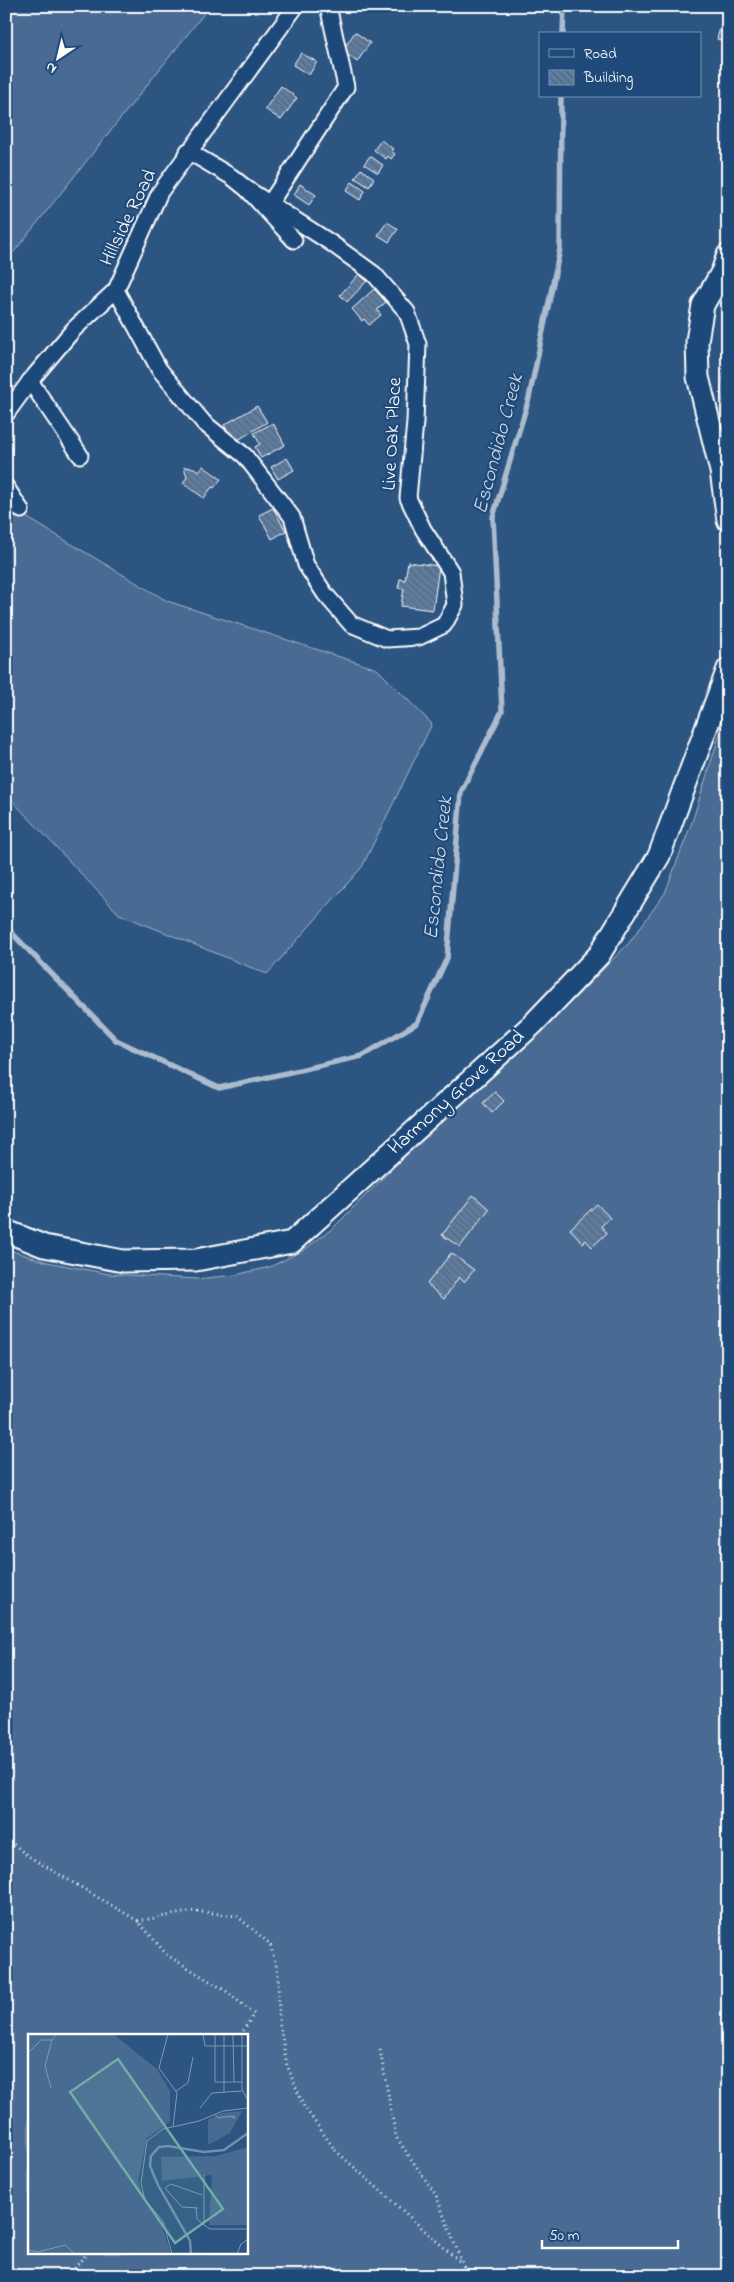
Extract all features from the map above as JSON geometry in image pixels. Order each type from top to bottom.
[{"type":"main road","points":[[728,255],[722,272],[703,305],[697,342],[698,377],[720,471],[728,520]]},
{"type":"main road","name":"Harmony Grove Road","points":[[6,1231],[44,1246],[123,1261],[196,1260],[292,1242],[533,1024],[599,956],[660,856],[728,669]]},
{"type":"street","name":"Hillside Road","points":[[6,414],[30,381],[74,329],[116,290],[160,192],[188,151],[218,114],[296,6]]},
{"type":"street","points":[[270,203],[346,87],[328,6]]},
{"type":"street","points":[[188,151],[232,177],[247,189],[294,240]]},
{"type":"street","name":"Live Oak Place","points":[[116,290],[159,369],[204,423],[245,456],[292,517],[306,565],[325,594],[351,624],[387,639],[419,636],[444,625],[455,605],[451,572],[423,529],[408,498],[415,422],[418,344],[407,312],[374,274],[331,243],[247,189]]},
{"type":"street","points":[[30,381],[80,455]]},
{"type":"street","points":[[6,487],[21,510]]},
{"type":"path","points":[[6,1838],[28,1856],[138,1921],[167,1955],[226,1991],[254,2014],[241,2034]]},
{"type":"path","points":[[138,1921],[194,1911],[237,1916],[270,1944],[278,1972],[278,2022],[287,2065],[303,2105],[335,2150],[460,2262]]},
{"type":"path","points":[[380,2050],[396,2137],[436,2195],[460,2262],[467,2276]]},
{"type":"path","points":[[68,2276],[86,2254]]},
{"type":"shaded area","points":[[6,6],[210,6],[6,262]]},
{"type":"shaded area","points":[[728,348],[728,447],[721,388]]},
{"type":"shaded area","points":[[6,505],[167,601],[377,669],[432,724],[362,867],[267,974],[119,914],[6,794]]},
{"type":"shaded area","points":[[728,708],[728,2276],[6,2276],[6,1249],[47,1262],[109,1274],[197,1279],[235,1275],[270,1267],[304,1250],[333,1228],[406,1155],[573,1000],[629,943],[665,893],[692,822]]},
{"type":"building","points":[[726,6],[728,6],[728,42],[717,39]]},
{"type":"building","points":[[355,32],[370,43],[357,62],[342,51]]},
{"type":"building","points":[[301,53],[317,62],[309,75],[293,65]]},
{"type":"building","points":[[281,86],[297,98],[281,120],[265,109]]},
{"type":"building","points":[[381,140],[393,149],[391,151],[395,154],[391,159],[388,156],[386,159],[374,150]]},
{"type":"building","points":[[370,156],[383,165],[378,173],[364,164]]},
{"type":"building","points":[[361,169],[374,178],[369,187],[355,178]]},
{"type":"building","points":[[352,182],[365,191],[360,200],[346,191]]},
{"type":"building","points":[[300,184],[316,195],[309,205],[294,195]]},
{"type":"building","points":[[387,222],[398,229],[389,242],[378,235]]},
{"type":"building","points":[[359,274],[367,281],[347,302],[340,295]]},
{"type":"building","points":[[374,289],[386,302],[377,310],[381,315],[369,325],[364,319],[362,321],[352,309]]},
{"type":"building","points":[[257,406],[267,422],[235,442],[224,425]]},
{"type":"building","points":[[273,423],[285,445],[261,458],[255,447],[260,444],[254,433]]},
{"type":"building","points":[[287,458],[294,470],[278,479],[271,467]]},
{"type":"building","points":[[203,466],[221,479],[204,498],[183,483],[187,477],[184,467],[194,468],[199,471]]},
{"type":"building","points":[[273,508],[286,531],[272,539],[259,515]]},
{"type":"building","points":[[408,562],[439,566],[433,610],[401,606],[404,589],[398,588],[400,579],[405,580]]},
{"type":"building","points":[[495,1092],[504,1101],[492,1113],[483,1103]]},
{"type":"building","points":[[473,1195],[489,1209],[460,1247],[442,1235]]},
{"type":"building","points":[[597,1204],[610,1218],[601,1226],[607,1233],[592,1247],[586,1240],[583,1243],[570,1229]]},
{"type":"building","points":[[451,1253],[474,1270],[464,1282],[459,1277],[444,1299],[427,1284]]},
{"type":"waterway","name":"Escondido Creek","points":[[563,32],[564,6]]},
{"type":"waterway","name":"Escondido Creek","points":[[6,927],[116,1040],[219,1088],[362,1056],[417,1023],[447,958],[461,792],[502,711],[493,517],[529,398],[560,249],[561,98]]}]
